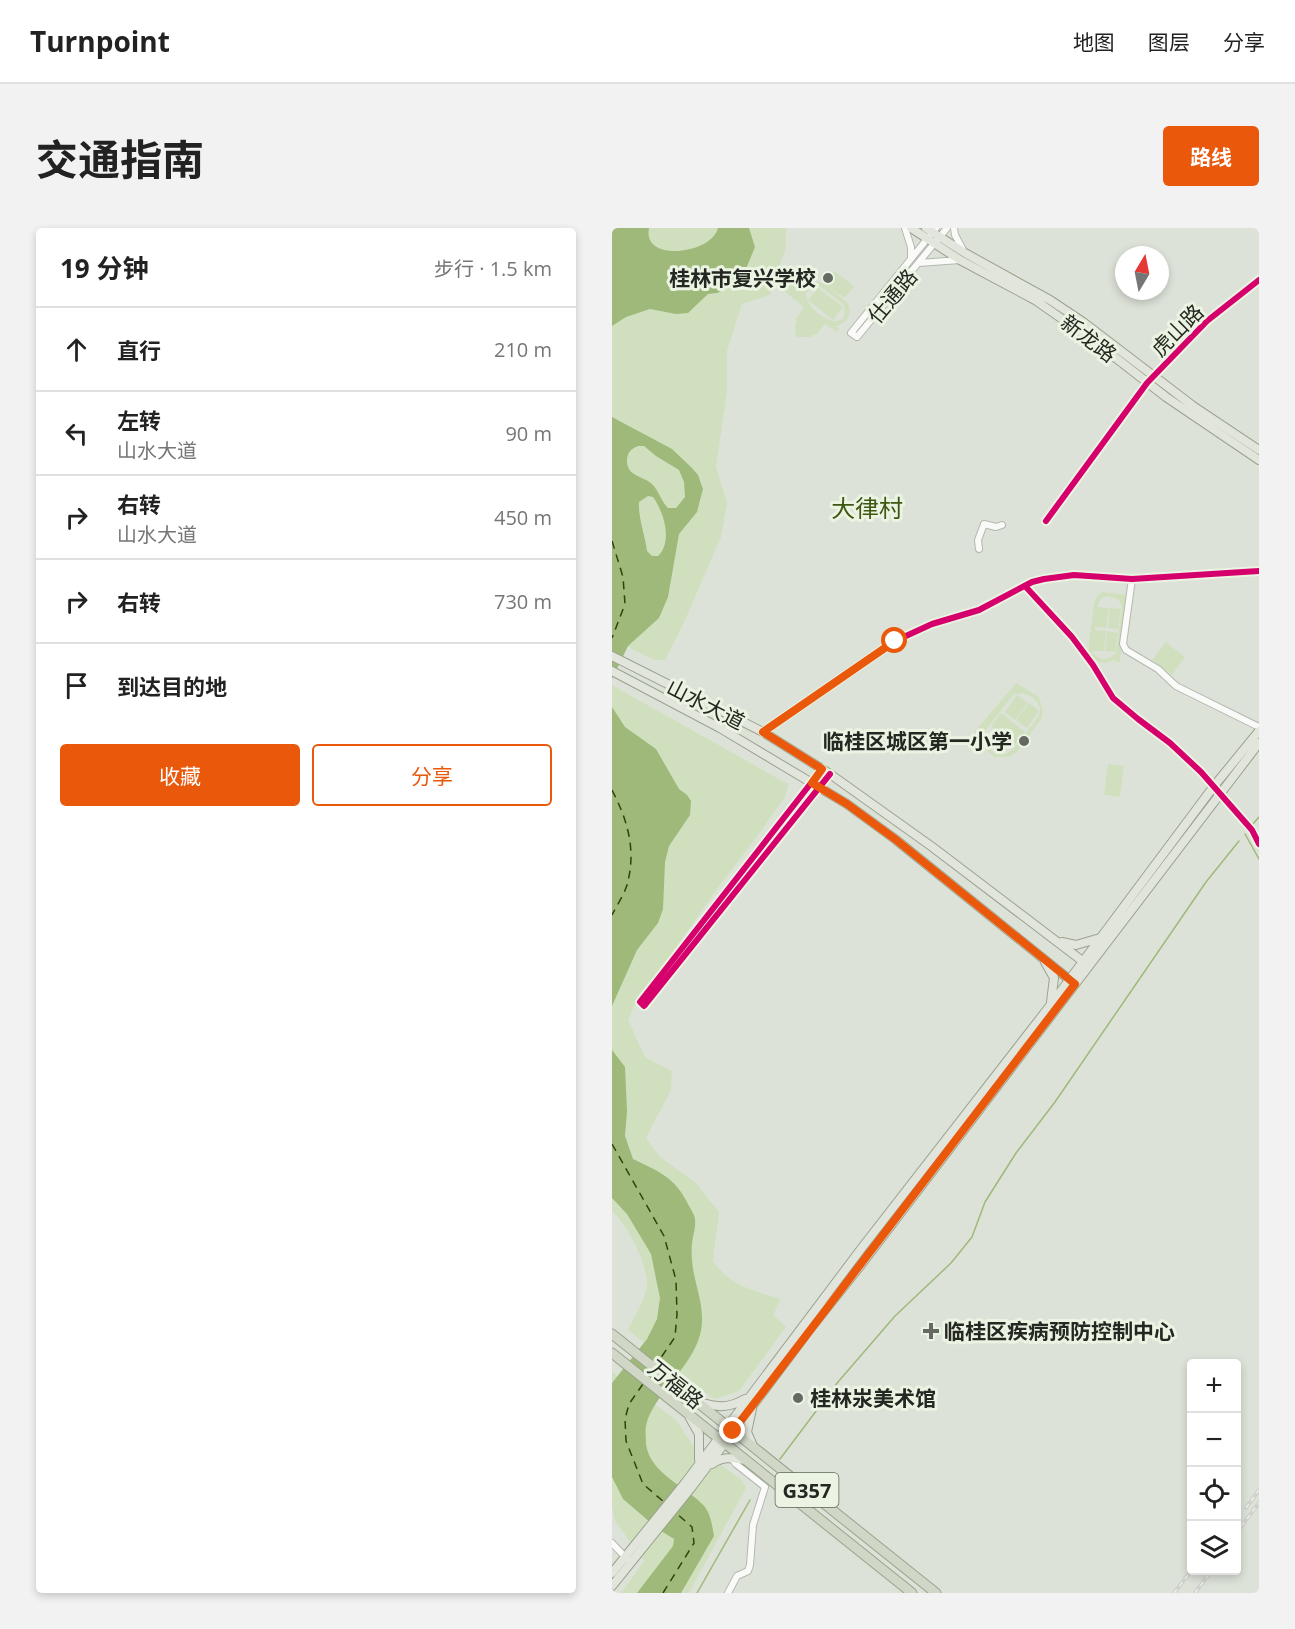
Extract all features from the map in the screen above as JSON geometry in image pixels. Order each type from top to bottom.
[{"type":"highway","name":"万福路","points":[[612,1334],[936,1593]]},
{"type":"highway","name":"万福路","points":[[612,1353],[912,1593]]},
{"type":"main road","name":"新龙路","points":[[911,228],[927,239],[937,241],[963,256],[1035,300],[1259,460]]},
{"type":"main road","name":"新龙路","points":[[932,229],[937,241]]},
{"type":"main road","name":"新龙路","points":[[1150,380],[1259,450]]},
{"type":"main road","name":"山水大道","points":[[612,656],[763,732],[830,774],[931,846],[1086,964]]},
{"type":"main road","name":"山水大道","points":[[612,671],[720,728],[847,804],[895,839],[1072,982]]},
{"type":"main road","points":[[612,1586],[628,1560],[688,1485],[1086,964],[1259,729]]},
{"type":"main road","points":[[1086,964],[1101,937],[1217,789],[1259,743]]},
{"type":"main road","points":[[1057,940],[1076,945],[1101,937]]},
{"type":"main road","points":[[1043,958],[1054,978],[1051,1004]]},
{"type":"main road","points":[[754,1448],[747,1432],[752,1400],[1051,1004],[1072,982]]},
{"type":"main road","points":[[697,1401],[719,1408],[752,1400]]},
{"type":"main road","points":[[688,1414],[699,1434],[702,1466]]},
{"type":"main road","points":[[702,1466],[719,1459],[745,1460]]},
{"type":"main road","points":[[612,1573],[628,1560]]},
{"type":"street","points":[[905,228],[911,247],[911,258]]},
{"type":"street","name":"仕通路","points":[[932,229],[927,239],[851,333],[857,337],[947,228]]},
{"type":"street","points":[[919,264],[963,256],[954,228]]},
{"type":"street","name":"虎山路","points":[[1046,520],[1150,380],[1202,326],[1259,280]]},
{"type":"street","points":[[979,549],[978,540],[984,524],[996,527],[1002,525]]},
{"type":"street","points":[[763,732],[895,641],[932,624],[979,609],[1044,579],[1074,575],[1132,579],[1259,570]]},
{"type":"street","points":[[1132,579],[1125,650],[1158,669],[1176,686],[1259,729]]},
{"type":"street","points":[[1025,586],[1078,645],[1113,698],[1177,748],[1217,789],[1234,812],[1252,830],[1259,844]]},
{"type":"street","points":[[822,769],[816,785],[644,1006],[640,1002],[816,785],[830,774]]},
{"type":"street","points":[[728,1593],[737,1576],[748,1571],[753,1525],[765,1487],[731,1458]]},
{"type":"street","points":[[612,1543],[628,1560]]},
{"type":"shaded area","points":[[612,228],[786,228],[786,248],[776,276],[780,272],[804,288],[813,281],[824,283],[834,271],[854,286],[845,298],[826,285],[848,303],[850,311],[848,318],[844,323],[836,326],[839,329],[837,332],[825,324],[815,336],[813,334],[811,337],[796,337],[797,322],[795,320],[804,307],[774,283],[770,295],[742,304],[727,351],[727,393],[716,466],[727,503],[721,537],[665,660],[655,660],[612,639]],"holes":[[[821,287],[844,305],[844,315],[841,320],[835,321],[820,315],[808,302],[806,294],[810,288]]]},
{"type":"shaded area","points":[[612,228],[649,228],[650,239],[656,246],[679,251],[704,244],[713,237],[718,228],[749,228],[755,247],[743,276],[733,285],[717,293],[708,294],[688,313],[676,314],[650,309],[626,317],[612,326]]},
{"type":"shaded area","points":[[818,288],[843,307],[833,320],[808,300]]},
{"type":"shaded area","points":[[612,417],[672,449],[698,475],[703,489],[697,512],[679,534],[668,597],[659,618],[628,646],[612,679]],"holes":[[[638,446],[644,446],[679,470],[684,482],[685,497],[676,508],[668,508],[652,484],[629,469],[628,454]],[[648,496],[653,497],[657,503],[665,527],[665,543],[658,556],[652,556],[647,551],[641,520],[639,502]]]},
{"type":"shaded area","points":[[1103,592],[1127,595],[1120,662],[1115,662],[1115,659],[1100,662],[1088,652],[1094,602]],"holes":[[[1108,596],[1118,599],[1122,606],[1116,652],[1107,659],[1100,658],[1092,651],[1104,651],[1106,631],[1095,630],[1095,627],[1106,628],[1109,608],[1097,607],[1101,598]]]},
{"type":"shaded area","points":[[1110,608],[1121,609],[1118,629],[1108,628]]},
{"type":"shaded area","points":[[1107,631],[1118,633],[1115,652],[1105,651]]},
{"type":"shaded area","points":[[1166,642],[1185,657],[1172,675],[1152,660]]},
{"type":"shaded area","points":[[1016,683],[1039,697],[1043,711],[1042,718],[1017,752],[1009,757],[994,757],[971,736]],"holes":[[[1025,694],[1037,703],[1040,708],[1039,715],[1013,749],[997,754],[986,744],[986,730],[1013,695]]]},
{"type":"shaded area","points":[[612,685],[788,784],[786,795],[759,834],[658,973],[639,994],[628,1020],[645,1057],[672,1071],[671,1090],[646,1138],[660,1157],[695,1182],[719,1212],[713,1261],[727,1277],[735,1282],[781,1299],[773,1315],[786,1327],[739,1391],[714,1399],[628,1330],[643,1299],[647,1282],[635,1244],[624,1225],[612,1211]]},
{"type":"shaded area","points":[[1017,695],[1028,703],[1015,720],[1005,712]]},
{"type":"shaded area","points":[[1029,703],[1039,711],[1027,728],[1016,720]]},
{"type":"shaded area","points":[[612,707],[625,727],[656,749],[679,789],[691,801],[690,815],[669,846],[665,862],[663,909],[658,923],[637,950],[612,1006]]},
{"type":"shaded area","points":[[1001,713],[1025,732],[1015,745],[991,726]]},
{"type":"shaded area","points":[[1108,764],[1124,766],[1120,797],[1104,795]]},
{"type":"shaded area","points":[[612,1050],[625,1067],[627,1111],[625,1136],[633,1159],[671,1181],[683,1195],[695,1218],[692,1255],[701,1308],[701,1332],[693,1352],[655,1406],[646,1426],[646,1444],[654,1464],[704,1506],[712,1524],[714,1536],[681,1593],[637,1593],[673,1546],[674,1539],[658,1529],[623,1499],[612,1477],[612,1383],[647,1339],[657,1319],[660,1298],[651,1254],[627,1214],[612,1198]]},
{"type":"shaded area","points":[[612,1372],[676,1420],[692,1444],[742,1480],[746,1488],[689,1593],[621,1593],[644,1561],[615,1521],[612,1507]]},
{"type":"waterway","points":[[1252,825],[1259,817]]},
{"type":"waterway","points":[[1245,834],[1259,859]]},
{"type":"waterway","points":[[780,1459],[838,1382],[895,1316],[951,1263],[972,1237],[985,1202],[1016,1153],[1055,1102],[1206,882],[1239,841]]},
{"type":"waterway","points":[[697,1593],[750,1500]]},
{"type":"ferry route","points":[[612,541],[623,577],[625,604],[612,638]]},
{"type":"ferry route","points":[[612,790],[626,823],[631,857],[627,885],[612,915]]},
{"type":"ferry route","points":[[612,1144],[664,1236],[676,1280],[675,1337],[656,1365]]},
{"type":"ferry route","points":[[643,1384],[629,1404],[625,1419],[626,1441],[643,1484],[664,1502]]},
{"type":"ferry route","points":[[663,1593],[694,1543],[692,1527],[676,1513]]},
{"type":"railway","points":[[1246,1508],[1259,1490]]},
{"type":"railway","points":[[1241,1526],[1259,1503]]},
{"type":"railway","points":[[1174,1593],[1188,1575]]},
{"type":"railway","points":[[1195,1593],[1208,1575]]},
{"type":"cycle path","points":[[1046,521],[1147,383],[1207,321],[1259,280]]},
{"type":"cycle path","points":[[763,732],[895,641],[932,624],[979,610],[1032,582],[1074,575],[1132,579],[1259,571]]},
{"type":"cycle path","points":[[1025,586],[1072,637],[1093,665],[1113,698],[1170,743],[1201,772],[1252,830],[1259,844]]},
{"type":"cycle path","points":[[822,769],[640,1002],[644,1006],[830,774]]},
{"type":"place","name":"桂林市复兴学校","points":[[828,278]]},
{"type":"place","name":"临桂区城区第一小学","points":[[1024,741]]},
{"type":"place","name":"临桂区疾病预防控制中心","points":[[931,1331]]},
{"type":"place","name":"桂林汖美术馆","points":[[798,1398]]},
{"type":"district","name":"大律村","points":[[867,507]]},
{"type":"route","points":[[733,1431],[1075,984],[895,839],[847,804],[812,783],[822,769],[763,732],[895,641]]}]
